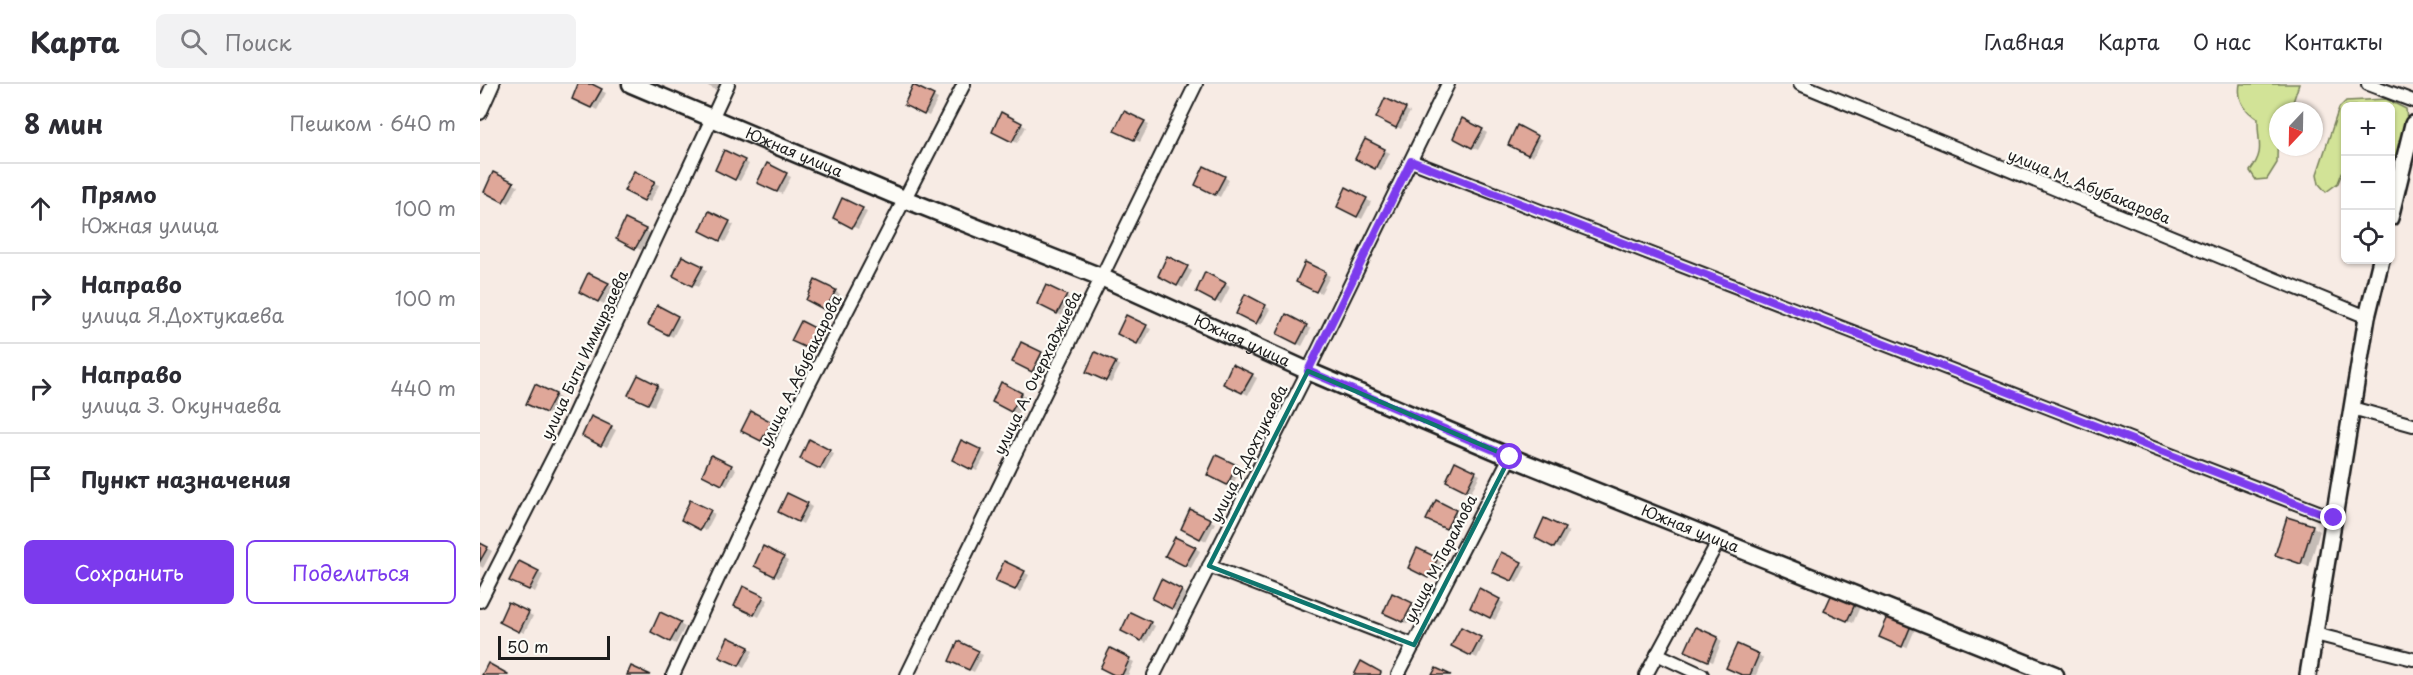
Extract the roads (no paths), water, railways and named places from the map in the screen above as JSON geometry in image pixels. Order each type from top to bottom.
[{"type":"main road","name":"Южная улица","points":[[631,84],[903,199],[1101,277],[1308,371],[1510,457],[2055,675]]},
{"type":"street","points":[[480,113],[493,84]]},
{"type":"street","name":"улица Бити Иммирзаева","points":[[480,601],[563,438],[728,84]]},
{"type":"street","name":"улица А.Абубакарова","points":[[673,675],[803,396],[964,84]]},
{"type":"street","name":"улица А. Очерхаджиева","points":[[907,675],[1196,84]]},
{"type":"street","name":"улица Я.Дохтукаева","points":[[1154,675],[1308,371],[1448,84]]},
{"type":"street","name":"улица М. Абубакарова","points":[[1800,84],[2367,317]]},
{"type":"street","points":[[2368,84],[2413,101]]},
{"type":"street","points":[[2394,210],[2408,170],[2413,124]]},
{"type":"street","points":[[1411,161],[2334,518]]},
{"type":"street","points":[[2308,675],[2367,317],[2380,264]]},
{"type":"street","points":[[2352,408],[2413,425]]},
{"type":"street","name":"улица М.Тарамова","points":[[1398,675],[1510,457]]},
{"type":"street","points":[[1646,675],[1719,540]]},
{"type":"street","points":[[1209,566],[1414,645]]},
{"type":"street","points":[[2314,634],[2413,659]]},
{"type":"street","points":[[1657,654],[1702,675]]}]
